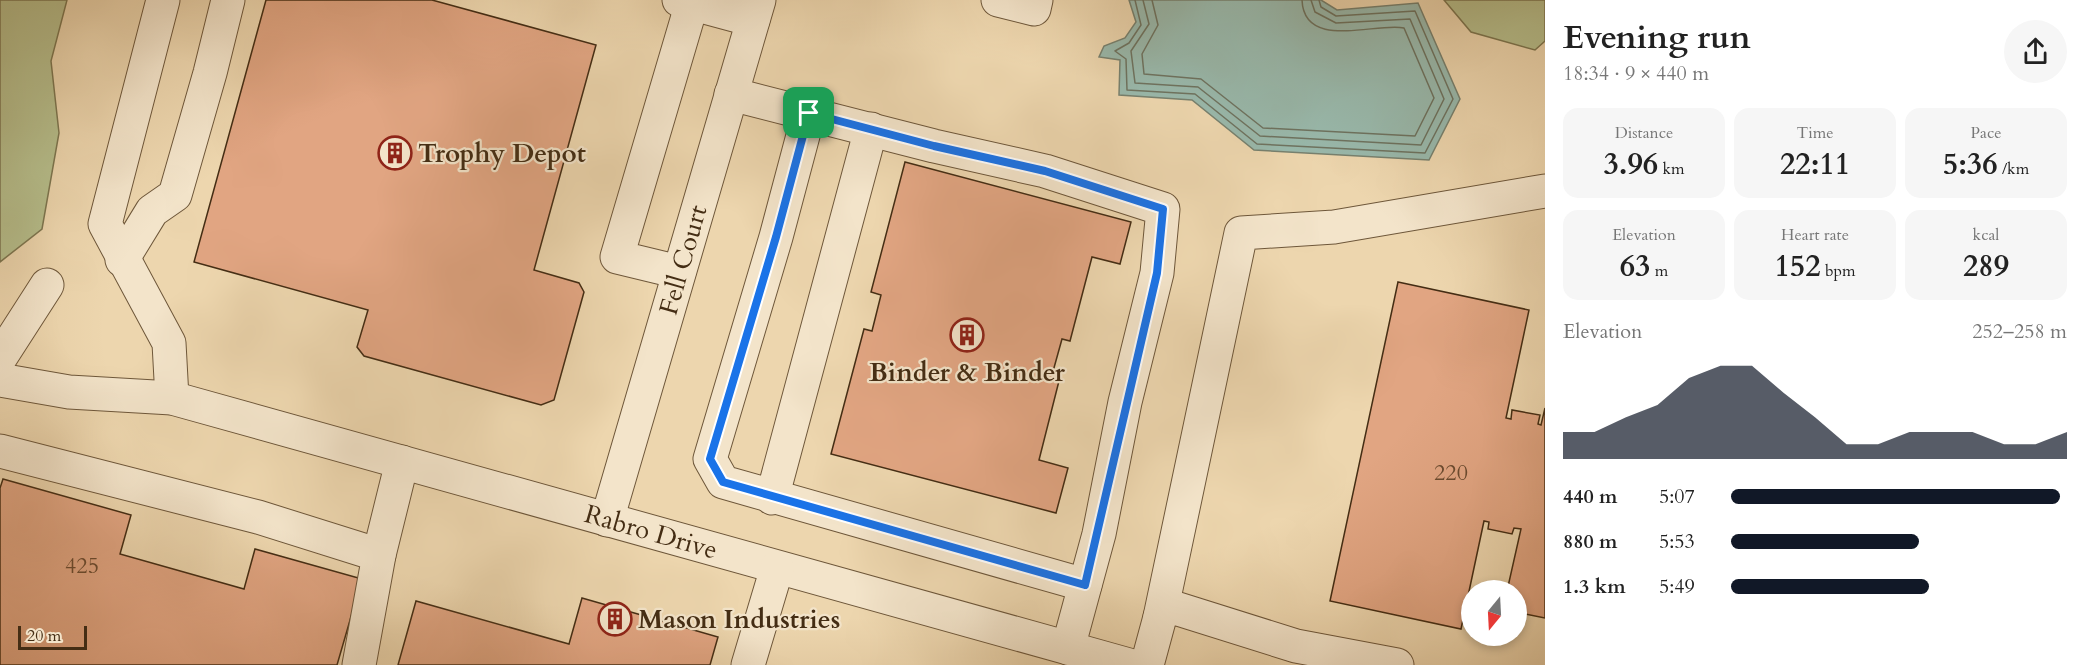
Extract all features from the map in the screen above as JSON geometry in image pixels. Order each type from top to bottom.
[{"type":"street","points":[[163,0],[105,224],[122,260],[169,343],[172,398]]},
{"type":"street","points":[[122,260],[152,211],[175,195],[210,74],[228,0]]},
{"type":"street","points":[[998,0],[1034,9],[1036,0]]},
{"type":"street","points":[[679,272],[617,256],[686,2],[756,10]]},
{"type":"street","name":"Fell Court","points":[[607,520],[756,10]]},
{"type":"street","points":[[731,94],[1045,171],[1163,209],[1157,273],[1085,585],[1068,648]]},
{"type":"street","points":[[809,113],[776,237],[710,459],[723,482],[772,498],[1085,585]]},
{"type":"street","points":[[772,498],[871,129]]},
{"type":"street","points":[[1148,665],[1242,233],[1334,227],[1545,191]]},
{"type":"street","points":[[0,358],[47,285]]},
{"type":"street","name":"Rabro Drive","points":[[0,380],[69,392],[172,398],[1129,665]]},
{"type":"street","points":[[0,451],[258,517],[379,555]]},
{"type":"street","points":[[359,665],[379,555],[402,462]]},
{"type":"street","points":[[748,665],[777,568]]},
{"type":"street","points":[[1160,617],[1163,611],[1175,608],[1296,646],[1397,665]]},
{"type":"green space","points":[[0,0],[67,0],[51,61],[59,133],[42,229],[0,262]]},
{"type":"green space","points":[[1444,0],[1545,0],[1545,41],[1535,50],[1471,32]]},
{"type":"water","points":[[1129,0],[1321,0],[1337,10],[1418,3],[1460,99],[1429,160],[1254,150],[1192,100],[1119,95],[1120,60],[1099,57],[1104,46],[1125,38],[1136,22]]},
{"type":"building","name":"Trophy Depot","points":[[266,0],[432,0],[596,45],[534,270],[579,283],[584,292],[554,400],[541,405],[364,356],[357,347],[368,310],[194,262]]},
{"type":"building","name":"Binder & Binder","points":[[905,162],[1131,222],[1120,264],[1092,257],[1070,341],[1062,339],[1052,375],[1060,377],[1039,460],[1068,468],[1056,513],[831,454],[864,329],[872,331],[881,295],[871,292]]},
{"type":"building","points":[[1398,282],[1529,310],[1506,418],[1511,419],[1512,410],[1540,415],[1538,424],[1541,425],[1545,408],[1545,618],[1527,614],[1527,580],[1509,580],[1521,529],[1514,528],[1512,534],[1488,529],[1489,522],[1484,521],[1471,580],[1461,580],[1461,629],[1330,601]]},
{"type":"building","points":[[3,479],[131,515],[120,554],[244,589],[255,549],[362,579],[337,665],[0,665],[0,488]]},
{"type":"building","name":"Mason Industries","points":[[582,598],[718,637],[710,665],[398,665],[416,601],[569,644]]},
{"type":"place","name":"Trophy Depot","points":[[395,153]]},
{"type":"place","name":"Binder & Binder","points":[[967,335]]},
{"type":"place","name":"Mason Industries","points":[[615,619]]},
{"type":"route","points":[[809,113],[934,146],[1045,171],[1163,209],[1157,273],[1125,402],[1099,534],[1085,585],[779,500],[723,482],[710,459],[776,237],[809,113]]}]
